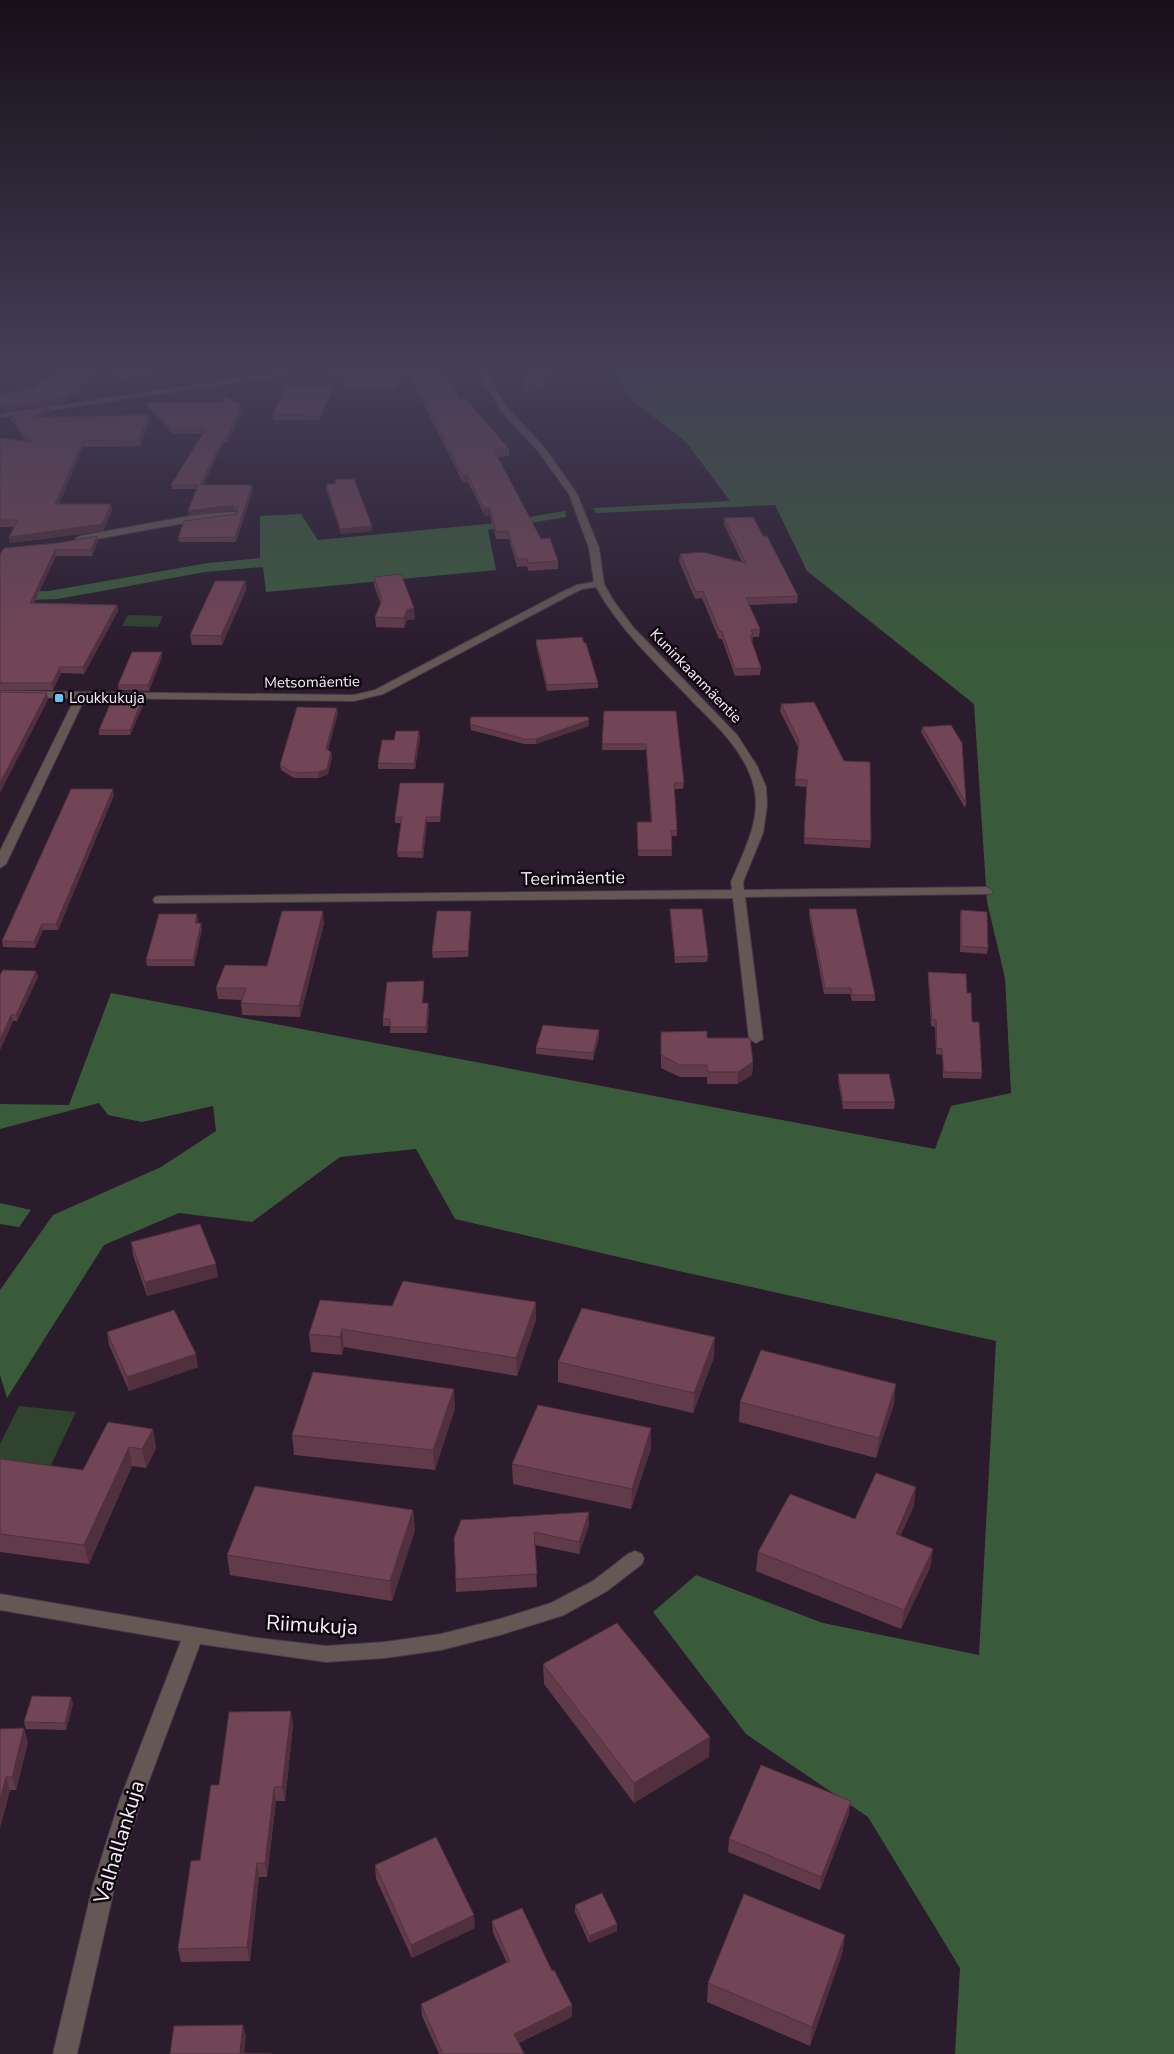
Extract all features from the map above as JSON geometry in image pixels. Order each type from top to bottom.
[{"type":"street","name":"Kuninkaanmäentie","points":[[553,466],[573,494],[594,548],[599,584],[629,629],[733,736],[751,766],[760,788],[761,806],[756,833],[739,871],[737,882],[756,1039]]},
{"type":"street","points":[[66,542],[201,517],[234,515]]},
{"type":"street","name":"Metsomäentie","points":[[0,694],[343,699],[367,696],[379,692],[565,594],[580,587],[599,584]]},
{"type":"street","points":[[0,864],[81,696]]},
{"type":"street","name":"Teerimäentie","points":[[159,900],[987,891]]},
{"type":"street","name":"Riimukuja","points":[[0,1602],[193,1636],[326,1654],[385,1650],[441,1642],[500,1627],[557,1609],[600,1586],[635,1559]]},
{"type":"street","name":"Valhallankuja","points":[[65,2054],[104,1885],[130,1802],[193,1636]]},
{"type":"green space","points":[[704,466],[1174,466],[1174,2054],[955,2054],[960,1968],[868,1817],[746,1734],[653,1612],[696,1575],[823,1623],[979,1655],[996,1341],[683,1272],[455,1219],[416,1149],[340,1157],[252,1222],[179,1213],[104,1245],[7,1398],[0,1375],[0,1290],[53,1215],[161,1167],[216,1131],[213,1106],[142,1122],[108,1115],[99,1103],[0,1129],[0,1104],[69,1105],[111,993],[935,1149],[951,1106],[1011,1093],[1005,978],[987,902],[974,704],[807,571],[775,505],[596,513],[593,508],[730,501]]},
{"type":"green space","points":[[565,511],[566,517],[488,530],[496,570],[266,592],[263,567],[205,572],[58,599],[0,601],[0,592],[49,591],[208,563],[260,558],[260,516],[301,514],[318,540],[487,524]]},
{"type":"green space","points":[[128,615],[163,616],[158,627],[122,626]]},
{"type":"green space","points":[[0,1203],[31,1210],[19,1227],[0,1224]]},
{"type":"green space","points":[[19,1406],[76,1412],[51,1465],[0,1460],[0,1444]]},
{"type":"building","points":[[0,466],[72,466],[55,504],[111,504],[102,524],[9,537],[18,520],[0,520]]},
{"type":"building","points":[[183,466],[210,466],[200,485],[252,485],[235,537],[178,538],[184,521],[237,514],[238,508],[233,505],[188,511],[198,485],[171,485]]},
{"type":"building","points":[[458,466],[502,466],[541,539],[550,538],[558,561],[528,563],[527,559],[517,559],[508,531],[496,532],[490,508],[484,508],[467,475],[463,476]]},
{"type":"building","points":[[336,479],[354,479],[372,526],[340,529],[326,484],[335,484]]},
{"type":"building","points":[[753,517],[763,536],[767,536],[798,596],[746,598],[760,629],[751,630],[753,635],[750,636],[761,668],[735,669],[722,631],[720,632],[703,591],[696,592],[680,554],[702,552],[746,563],[724,518]]},
{"type":"building","points":[[97,536],[91,550],[55,550],[30,603],[117,605],[83,667],[60,667],[52,683],[0,683],[0,554],[4,548],[58,543]]},
{"type":"building","points":[[401,574],[414,608],[407,610],[404,618],[375,617],[382,600],[374,577]]},
{"type":"building","points":[[215,581],[245,581],[221,636],[190,635]]},
{"type":"building","points":[[582,637],[584,643],[586,643],[598,683],[547,685],[536,640]]},
{"type":"building","points":[[132,652],[162,652],[148,685],[118,685]]},
{"type":"building","points":[[0,692],[47,693],[0,783]]},
{"type":"building","points":[[114,695],[144,695],[130,730],[99,730]]},
{"type":"building","points":[[814,702],[844,761],[870,762],[871,841],[804,838],[807,780],[795,779],[799,741],[781,704]]},
{"type":"building","points":[[297,707],[337,708],[326,749],[331,752],[327,769],[318,772],[294,773],[280,765]]},
{"type":"building","points":[[604,711],[676,711],[684,783],[674,783],[677,830],[671,831],[672,850],[638,850],[637,822],[652,822],[646,744],[602,744]]},
{"type":"building","points":[[471,717],[588,717],[589,720],[536,739],[524,739],[470,724]]},
{"type":"building","points":[[951,725],[962,743],[966,803],[922,727]]},
{"type":"building","points":[[396,731],[419,731],[414,764],[378,763],[382,740],[394,740]]},
{"type":"building","points":[[400,783],[444,783],[440,817],[426,817],[422,852],[397,852],[402,817],[395,817]]},
{"type":"building","points":[[71,789],[113,789],[56,924],[42,924],[34,942],[2,941]]},
{"type":"building","points":[[670,909],[702,909],[708,956],[675,957]]},
{"type":"building","points":[[809,909],[856,909],[875,995],[852,995],[851,988],[825,988]]},
{"type":"building","points":[[961,910],[987,912],[988,948],[961,946]]},
{"type":"building","points":[[282,911],[323,911],[299,1006],[241,1003],[246,988],[216,988],[225,965],[267,966]]},
{"type":"building","points":[[437,911],[471,911],[468,951],[432,952]]},
{"type":"building","points":[[159,914],[197,914],[195,923],[201,923],[193,960],[146,960]]},
{"type":"building","points":[[3,970],[36,971],[16,1015],[11,1015],[0,1040],[0,975]]},
{"type":"building","points":[[928,972],[966,974],[967,993],[971,993],[972,1022],[979,1022],[982,1073],[944,1072],[942,1049],[937,1048],[936,1020],[932,1020]]},
{"type":"building","points":[[424,981],[422,1003],[428,1003],[426,1027],[390,1027],[390,1019],[383,1019],[387,982]]},
{"type":"building","points":[[543,1025],[599,1030],[593,1053],[536,1048]]},
{"type":"building","points":[[707,1031],[707,1038],[750,1038],[753,1062],[738,1072],[708,1072],[707,1065],[680,1065],[661,1055],[661,1032]]},
{"type":"building","points":[[838,1074],[889,1074],[895,1102],[843,1102]]},
{"type":"building","points":[[200,1224],[216,1264],[145,1282],[131,1242]]},
{"type":"building","points":[[403,1281],[536,1302],[516,1358],[342,1329],[340,1337],[309,1334],[320,1300],[392,1306]]},
{"type":"building","points":[[582,1308],[715,1337],[694,1393],[558,1362]]},
{"type":"building","points":[[174,1310],[196,1354],[127,1377],[107,1332]]},
{"type":"building","points":[[761,1350],[896,1384],[879,1438],[740,1402]]},
{"type":"building","points":[[313,1372],[454,1389],[433,1450],[292,1435]]},
{"type":"building","points":[[538,1405],[651,1428],[632,1489],[512,1464]]},
{"type":"building","points":[[108,1422],[153,1429],[142,1449],[129,1447],[84,1545],[0,1534],[0,1459],[83,1470]]},
{"type":"building","points":[[876,1473],[916,1487],[896,1534],[933,1549],[904,1610],[758,1552],[790,1494],[855,1519]]},
{"type":"building","points":[[255,1486],[413,1510],[390,1581],[227,1555]]},
{"type":"building","points":[[589,1512],[579,1542],[534,1532],[537,1574],[456,1579],[454,1538],[461,1520]]},
{"type":"building","points":[[617,1623],[710,1737],[634,1783],[543,1664]]},
{"type":"building","points":[[32,1696],[71,1697],[65,1723],[24,1722]]},
{"type":"building","points":[[291,1711],[282,1787],[274,1787],[265,1863],[257,1863],[247,1947],[178,1949],[191,1861],[200,1860],[211,1785],[219,1785],[229,1712]]},
{"type":"building","points":[[24,1728],[12,1777],[6,1777],[0,1799],[0,1729]]},
{"type":"building","points":[[761,1765],[851,1801],[821,1877],[729,1839]]},
{"type":"building","points":[[436,1837],[474,1915],[411,1945],[375,1865]]},
{"type":"building","points":[[602,1893],[617,1924],[589,1936],[575,1905]]},
{"type":"building","points":[[744,1894],[845,1935],[812,2027],[708,1983]]},
{"type":"building","points":[[522,1908],[552,1971],[554,1970],[572,2005],[514,2034],[524,2054],[443,2054],[421,2004],[510,1961],[492,1921]]},
{"type":"building","points":[[243,2025],[240,2053],[272,2054],[170,2054],[174,2026]]},
{"type":"place","name":"Loukkukuja","points":[[59,698]]}]
